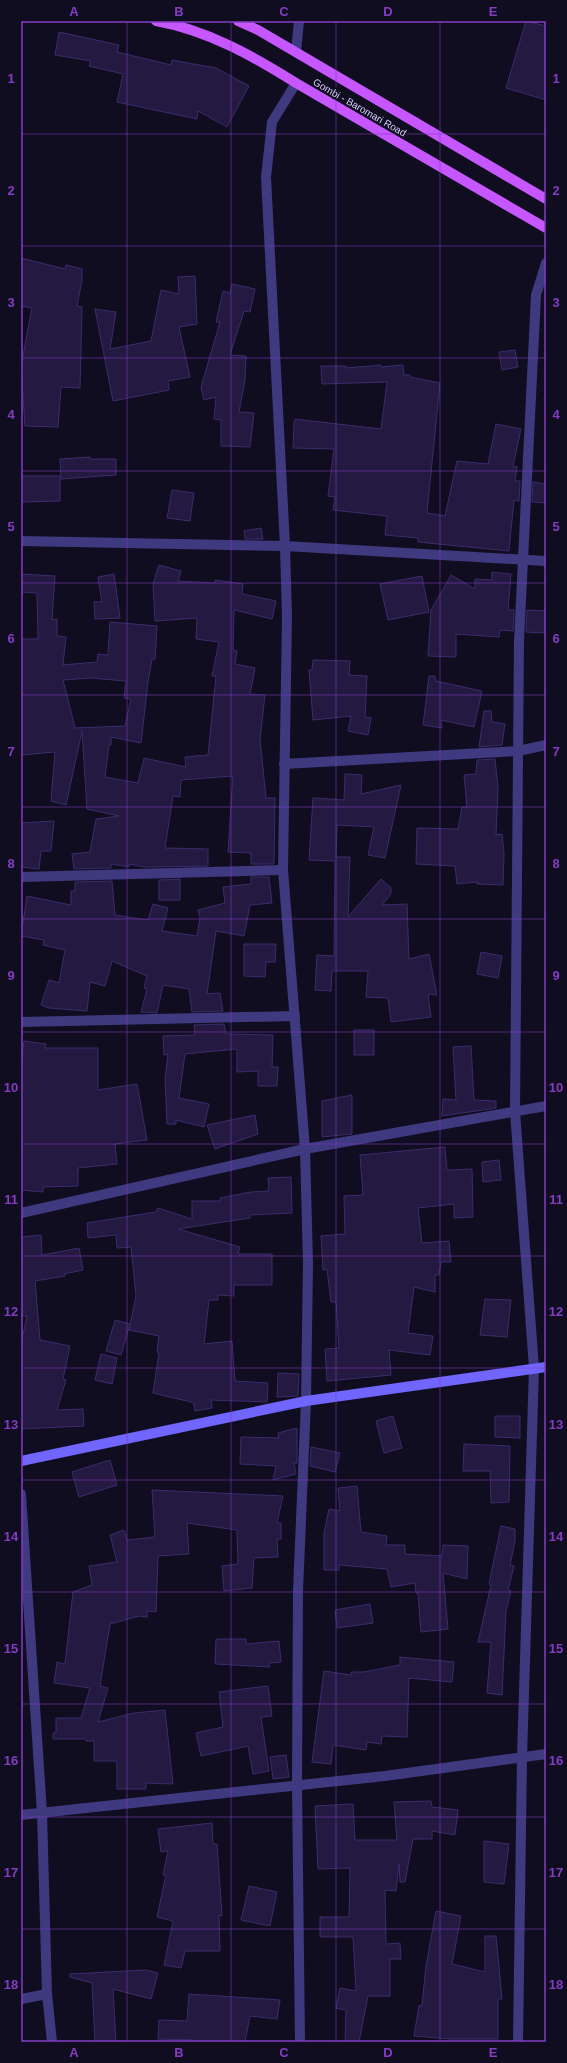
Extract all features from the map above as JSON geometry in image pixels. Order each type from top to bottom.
[{"type":"main road","name":"Gombi - Baromari Road","points":[[156,21],[213,38],[258,59],[296,83],[546,228]]},
{"type":"main road","name":"Gombi - Baromari Road","points":[[238,21],[258,30],[546,199]]},
{"type":"street","points":[[296,52],[299,21]]},
{"type":"street","points":[[296,83],[272,122],[266,177],[285,546],[287,616],[283,870],[305,1149],[308,1263],[306,1401],[298,1590],[297,1785],[300,2042]]},
{"type":"street","points":[[518,2042],[522,1757],[534,1368],[515,1112],[519,641],[536,295],[546,263]]},
{"type":"street","points":[[21,542],[285,546],[546,561]]},
{"type":"street","points":[[284,764],[518,751],[546,746]]},
{"type":"street","points":[[21,876],[283,870]]},
{"type":"street","points":[[21,1022],[295,1016]]},
{"type":"street","points":[[21,1213],[305,1149],[546,1106]]},
{"type":"street","points":[[21,1462],[306,1401],[546,1367]]},
{"type":"street","points":[[21,1494],[42,1812],[47,1994],[52,2042]]},
{"type":"street","points":[[21,1815],[385,1776],[546,1754]]},
{"type":"street","points":[[21,1999],[47,1994]]},
{"type":"building","points":[[526,21],[546,26],[546,100],[506,88]]},
{"type":"building","points":[[59,32],[119,45],[117,52],[171,65],[172,60],[216,68],[249,86],[227,127],[198,111],[197,119],[117,102],[123,74],[89,66],[91,61],[55,55]]},
{"type":"building","points":[[21,258],[65,269],[66,265],[82,269],[82,280],[77,306],[82,307],[80,388],[61,387],[58,427],[25,426],[21,366],[32,308],[21,306]]},
{"type":"building","points":[[195,276],[197,324],[179,327],[190,377],[168,381],[169,390],[113,401],[95,309],[116,312],[110,349],[151,341],[161,290],[179,294],[178,277]]},
{"type":"building","points":[[232,284],[255,289],[250,312],[244,311],[230,355],[246,356],[245,380],[239,412],[254,413],[250,447],[221,446],[221,420],[214,419],[216,397],[204,400],[201,387],[220,322],[216,322],[223,291],[230,293]]},
{"type":"building","points":[[515,350],[518,367],[502,370],[499,352]]},
{"type":"building","points":[[381,365],[381,367],[403,365],[404,375],[410,375],[410,377],[440,383],[427,513],[445,516],[457,461],[488,464],[496,424],[521,429],[513,466],[517,467],[515,481],[520,481],[519,501],[514,500],[509,551],[418,542],[418,538],[385,535],[387,516],[333,510],[335,497],[328,496],[334,449],[293,448],[295,419],[381,429],[387,382],[322,384],[321,366],[346,366],[346,368]]},
{"type":"building","points":[[90,457],[90,459],[116,459],[116,475],[61,479],[60,459]]},
{"type":"building","points":[[21,476],[60,476],[60,501],[21,502]]},
{"type":"building","points":[[533,482],[546,484],[546,503],[532,502]]},
{"type":"building","points":[[172,490],[194,493],[190,521],[167,518]]},
{"type":"building","points":[[261,528],[263,539],[245,539],[244,531]]},
{"type":"building","points":[[159,565],[181,571],[178,581],[215,583],[215,580],[243,584],[242,594],[276,601],[272,619],[234,610],[233,650],[237,651],[235,664],[255,668],[250,694],[265,695],[260,739],[266,798],[275,798],[274,864],[251,864],[251,853],[228,852],[233,776],[181,780],[180,797],[173,796],[165,848],[208,849],[208,866],[145,867],[129,864],[129,867],[111,864],[111,868],[74,869],[72,854],[90,852],[96,819],[119,816],[87,809],[82,731],[66,805],[51,801],[55,752],[21,755],[21,639],[38,639],[37,593],[21,592],[21,574],[55,576],[52,620],[57,619],[57,636],[66,637],[63,665],[97,662],[98,654],[108,655],[110,622],[157,626],[155,659],[152,659],[148,682],[141,743],[111,737],[105,777],[138,783],[144,758],[186,767],[185,757],[208,755],[216,676],[212,676],[219,642],[196,639],[197,618],[155,621],[153,584]],"holes":[[[90,678],[126,681],[124,698],[131,699],[125,726],[75,728],[63,680]]]},
{"type":"building","points":[[492,572],[511,574],[508,610],[514,610],[513,631],[500,630],[499,637],[456,634],[456,657],[428,656],[431,610],[451,575],[475,589],[475,579],[492,580]]},
{"type":"building","points":[[114,574],[120,618],[95,619],[94,602],[102,602],[98,577]]},
{"type":"building","points":[[422,576],[429,612],[388,620],[380,584]]},
{"type":"building","points":[[527,610],[546,611],[546,633],[526,632]]},
{"type":"building","points":[[313,660],[350,661],[349,675],[367,676],[365,717],[371,718],[368,735],[348,731],[351,716],[313,720],[309,670],[312,670]]},
{"type":"building","points":[[429,676],[435,676],[436,681],[482,691],[474,727],[441,720],[442,728],[423,725]]},
{"type":"building","points":[[484,711],[491,711],[492,722],[505,724],[502,745],[479,747]]},
{"type":"building","points":[[495,759],[498,787],[496,835],[502,834],[504,853],[503,885],[477,884],[477,882],[457,884],[455,866],[416,864],[417,828],[458,829],[462,807],[467,807],[464,775],[476,774],[477,760]]},
{"type":"building","points":[[345,774],[362,775],[361,794],[401,785],[385,858],[368,855],[374,827],[337,825],[336,857],[350,857],[348,917],[381,879],[391,888],[391,894],[382,905],[407,904],[409,959],[429,954],[437,995],[428,994],[431,1017],[391,1022],[388,998],[366,997],[368,971],[332,971],[331,991],[315,990],[317,955],[334,956],[335,861],[309,860],[313,798],[344,800]]},
{"type":"building","points":[[54,821],[51,851],[41,851],[39,869],[21,867],[21,823]]},
{"type":"building","points":[[251,877],[269,877],[272,903],[250,905],[244,936],[216,931],[207,994],[220,993],[223,1011],[192,1012],[189,989],[163,985],[157,1013],[141,1012],[147,989],[144,988],[147,976],[112,961],[105,986],[90,982],[87,1011],[49,1008],[41,1005],[49,980],[59,983],[65,950],[43,945],[44,940],[21,936],[27,896],[71,905],[71,891],[75,891],[75,882],[112,881],[115,915],[148,920],[153,904],[168,908],[162,931],[197,936],[200,918],[198,910],[225,903],[223,887],[251,884]]},
{"type":"building","points":[[180,879],[180,900],[159,900],[159,880]]},
{"type":"building","points":[[244,944],[276,944],[275,962],[266,962],[265,977],[244,976]]},
{"type":"building","points":[[481,952],[502,956],[498,978],[477,974]]},
{"type":"building","points":[[224,1024],[226,1034],[273,1035],[272,1067],[278,1067],[277,1086],[258,1086],[258,1071],[237,1072],[237,1049],[185,1054],[179,1098],[209,1104],[204,1127],[176,1120],[176,1124],[167,1124],[165,1079],[168,1054],[164,1055],[163,1036],[195,1035],[194,1025]]},
{"type":"building","points":[[354,1030],[374,1030],[374,1055],[354,1055]]},
{"type":"building","points":[[24,1041],[46,1044],[45,1048],[98,1048],[98,1090],[137,1084],[147,1140],[115,1144],[117,1164],[78,1168],[78,1186],[43,1187],[43,1192],[21,1190],[21,1068]]},
{"type":"building","points":[[471,1046],[474,1100],[496,1101],[496,1108],[442,1116],[443,1099],[456,1100],[453,1047]]},
{"type":"building","points":[[352,1095],[352,1134],[322,1137],[322,1101]]},
{"type":"building","points":[[255,1115],[258,1134],[215,1149],[207,1125]]},
{"type":"building","points":[[445,1147],[447,1170],[472,1169],[473,1217],[454,1218],[454,1204],[418,1208],[422,1243],[449,1241],[451,1262],[441,1262],[439,1275],[435,1275],[435,1292],[414,1287],[408,1333],[433,1336],[430,1355],[389,1350],[391,1375],[327,1381],[325,1349],[339,1348],[336,1302],[331,1302],[327,1269],[323,1270],[321,1236],[345,1234],[344,1196],[363,1195],[360,1155]]},
{"type":"building","points":[[499,1160],[501,1180],[483,1182],[482,1162]]},
{"type":"building","points":[[291,1177],[292,1213],[250,1215],[250,1218],[178,1229],[240,1247],[238,1254],[272,1254],[272,1285],[234,1285],[234,1296],[218,1295],[218,1300],[209,1300],[204,1344],[232,1341],[235,1381],[268,1383],[267,1402],[211,1400],[212,1408],[195,1411],[194,1404],[191,1402],[153,1393],[159,1353],[157,1352],[159,1336],[129,1330],[136,1296],[131,1247],[117,1248],[116,1235],[88,1238],[87,1223],[156,1212],[158,1208],[192,1219],[192,1201],[221,1201],[220,1198],[251,1192],[269,1191],[268,1178]]},
{"type":"building","points":[[41,1235],[42,1255],[79,1248],[83,1270],[64,1274],[65,1276],[35,1281],[40,1340],[70,1346],[63,1379],[66,1380],[57,1410],[83,1409],[84,1426],[21,1429],[21,1344],[27,1316],[22,1316],[21,1305],[21,1237]]},
{"type":"building","points":[[485,1299],[511,1300],[507,1337],[480,1335]]},
{"type":"building","points":[[115,1320],[130,1324],[121,1355],[106,1351]]},
{"type":"building","points":[[101,1354],[117,1358],[112,1384],[95,1380]]},
{"type":"building","points":[[278,1373],[299,1374],[298,1396],[277,1397]]},
{"type":"building","points":[[393,1416],[402,1448],[384,1453],[376,1421]]},
{"type":"building","points":[[495,1416],[520,1416],[520,1438],[495,1437]]},
{"type":"building","points":[[297,1428],[297,1463],[294,1463],[296,1474],[273,1480],[276,1466],[240,1464],[241,1437],[279,1438],[278,1433]]},
{"type":"building","points":[[464,1444],[510,1446],[509,1502],[491,1503],[490,1471],[463,1471]]},
{"type":"building","points":[[311,1447],[340,1453],[335,1472],[310,1466]]},
{"type":"building","points":[[110,1460],[117,1485],[79,1497],[72,1472]]},
{"type":"building","points":[[357,1486],[361,1532],[387,1536],[386,1545],[405,1545],[405,1554],[442,1556],[443,1545],[468,1546],[467,1579],[443,1573],[448,1629],[421,1632],[418,1593],[416,1593],[415,1583],[391,1587],[387,1569],[339,1565],[339,1570],[324,1570],[324,1533],[329,1509],[340,1511],[338,1488]]},
{"type":"building","points":[[152,1490],[283,1496],[277,1523],[281,1523],[281,1539],[277,1539],[278,1557],[254,1558],[252,1588],[224,1591],[222,1566],[238,1564],[237,1530],[187,1523],[189,1554],[158,1556],[156,1612],[147,1611],[147,1617],[139,1616],[110,1624],[100,1686],[108,1688],[98,1722],[134,1713],[165,1710],[173,1784],[146,1783],[146,1789],[117,1789],[117,1761],[94,1761],[94,1741],[86,1741],[86,1739],[53,1739],[53,1733],[56,1732],[56,1718],[81,1718],[90,1688],[54,1683],[57,1662],[65,1664],[73,1592],[92,1585],[89,1566],[117,1562],[110,1535],[124,1530],[127,1540],[155,1537]]},
{"type":"building","points":[[501,1526],[515,1529],[515,1541],[510,1565],[514,1566],[508,1590],[511,1591],[506,1611],[502,1695],[487,1693],[491,1642],[478,1642],[491,1585],[489,1584]]},
{"type":"building","points":[[370,1604],[373,1623],[337,1628],[335,1610]]},
{"type":"building","points":[[216,1639],[246,1639],[246,1644],[279,1641],[281,1662],[269,1663],[270,1667],[215,1664]]},
{"type":"building","points":[[400,1657],[454,1662],[452,1682],[409,1678],[407,1737],[382,1736],[381,1744],[367,1742],[366,1750],[333,1745],[331,1764],[312,1762],[324,1671],[351,1675],[351,1672],[364,1672],[400,1665]]},
{"type":"building","points":[[268,1686],[272,1716],[261,1717],[269,1771],[253,1774],[248,1746],[201,1756],[196,1733],[223,1727],[219,1692]]},
{"type":"building","points":[[286,1755],[289,1777],[273,1779],[270,1757]]},
{"type":"building","points":[[431,1801],[432,1807],[458,1810],[455,1835],[432,1831],[432,1839],[413,1839],[405,1882],[400,1882],[399,1864],[396,1891],[385,1890],[386,1944],[400,1943],[401,1959],[390,1959],[390,1996],[368,1996],[359,2042],[345,2042],[346,2010],[336,2008],[340,1988],[356,1991],[353,1937],[320,1937],[320,1917],[349,1917],[350,1868],[318,1869],[315,1806],[353,1804],[355,1840],[397,1840],[394,1802]]},
{"type":"building","points":[[212,1823],[213,1844],[217,1844],[222,1916],[219,1915],[220,1951],[185,1951],[181,1968],[164,1965],[173,1921],[157,1917],[166,1875],[163,1875],[168,1851],[161,1852],[158,1829]]},
{"type":"building","points":[[484,1841],[509,1844],[504,1884],[484,1882]]},
{"type":"building","points":[[249,1886],[277,1892],[270,1926],[241,1920]]},
{"type":"building","points":[[436,1911],[461,1916],[452,1964],[485,1972],[485,1936],[496,1936],[502,1999],[498,1999],[498,2039],[451,2039],[414,2036],[419,2006],[422,2005],[426,1966]]},
{"type":"building","points":[[146,1970],[158,1973],[151,1999],[113,1989],[116,2042],[95,2042],[92,1983],[70,1977],[70,1974]]},
{"type":"building","points":[[189,1994],[280,2000],[277,2019],[250,2016],[245,2042],[193,2042],[193,2040],[158,2039],[159,2020],[187,2021]]}]
